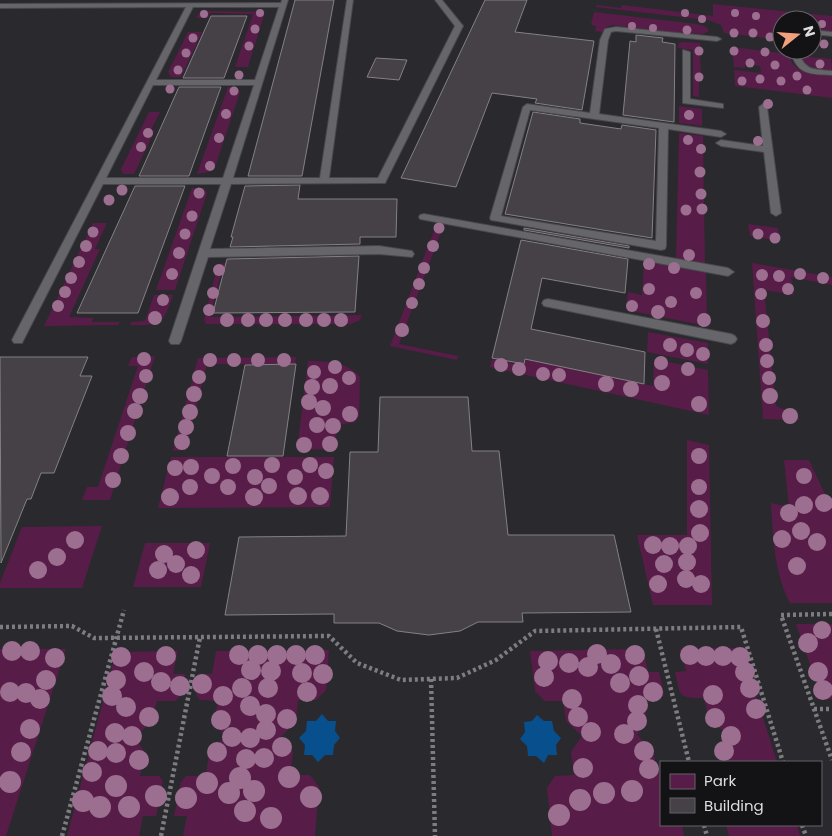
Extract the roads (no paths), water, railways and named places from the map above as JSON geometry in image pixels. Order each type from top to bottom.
[{"type":"lane","points":[[324,181],[350,0]]},
{"type":"lane","points":[[100,181],[381,181],[459,26],[438,0]]},
{"type":"lane","points":[[0,6],[190,6],[284,3],[176,341]]},
{"type":"lane","points":[[18,340],[190,6]]},
{"type":"lane","points":[[594,116],[608,31],[616,29],[716,39]]},
{"type":"lane","points":[[686,52],[686,101],[720,106]]},
{"type":"lane","points":[[796,60],[803,68],[832,74]]},
{"type":"lane","points":[[150,82],[258,82]]},
{"type":"lane","points":[[664,126],[661,246],[496,218],[527,107],[664,126],[768,150]]},
{"type":"lane","points":[[763,107],[776,214]]},
{"type":"lane","points":[[424,217],[728,272]]},
{"type":"lane","points":[[204,253],[379,250],[408,254]]},
{"type":"lane","points":[[548,303],[730,339]]},
{"type":"water","points":[[322,714],[328,721],[336,721],[335,731],[340,738],[334,745],[333,755],[325,755],[318,762],[312,755],[304,755],[305,745],[299,738],[306,731],[307,721],[316,721]]},
{"type":"water","points":[[537,715],[544,721],[552,721],[554,731],[561,738],[556,745],[557,755],[548,755],[544,763],[536,756],[528,756],[527,746],[520,739],[525,732],[524,722],[532,721]]}]
